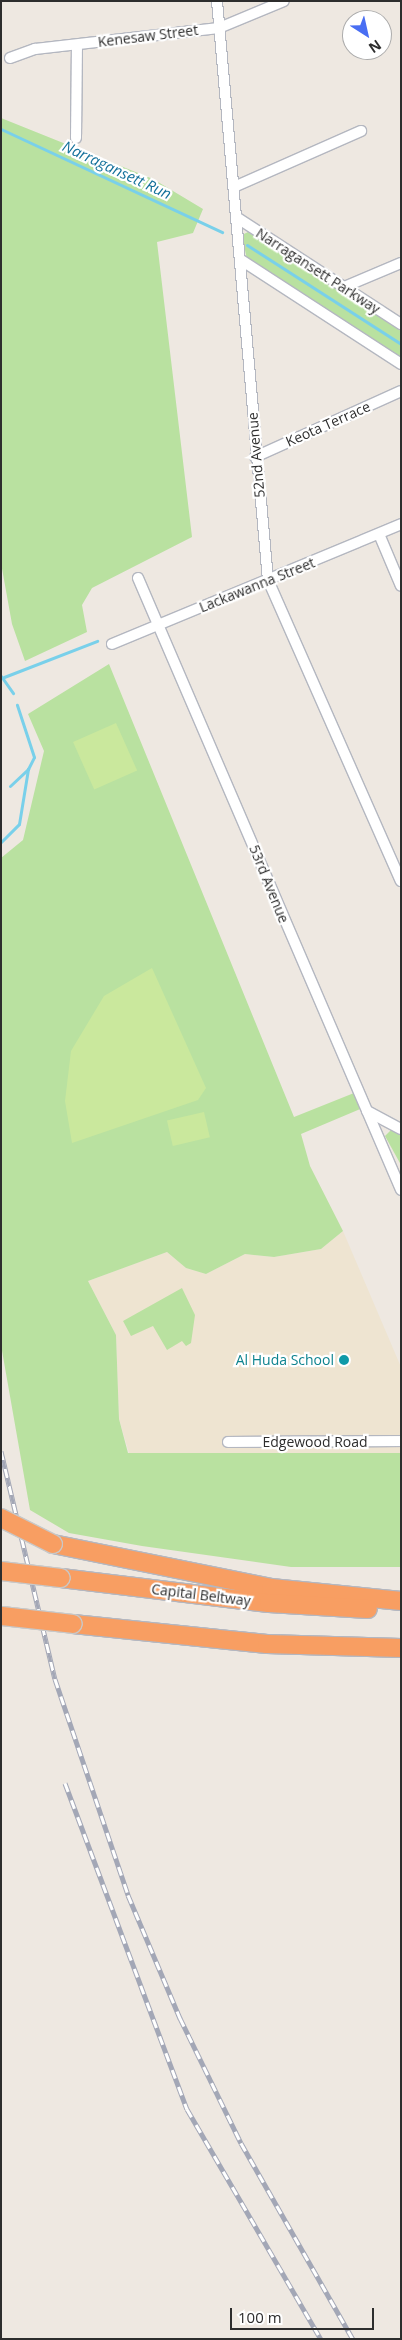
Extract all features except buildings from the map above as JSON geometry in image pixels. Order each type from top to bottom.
[{"type":"highway","points":[[1,1518],[53,1544],[271,1588],[401,1600]]},
{"type":"highway","name":"Capital Beltway","points":[[1,1571],[269,1603],[401,1610]]},
{"type":"highway","points":[[2,1616],[267,1644],[401,1648]]},
{"type":"street","name":"52nd Avenue","points":[[217,1],[241,260],[255,457],[268,580],[401,881]]},
{"type":"street","name":"Kenesaw Street","points":[[10,58],[35,49],[219,28],[284,1]]},
{"type":"street","points":[[76,138],[77,45]]},
{"type":"street","points":[[234,187],[362,131]]},
{"type":"street","name":"Narragansett Parkway","points":[[236,217],[401,324]]},
{"type":"street","points":[[241,260],[401,364]]},
{"type":"street","points":[[344,287],[401,262]]},
{"type":"street","name":"Keota Terrace","points":[[255,457],[401,390]]},
{"type":"street","name":"Lackawanna Street","points":[[112,644],[401,524]]},
{"type":"street","points":[[379,534],[401,586]]},
{"type":"street","name":"53rd Avenue","points":[[138,578],[400,1186]]},
{"type":"street","points":[[367,1111],[401,1128]]},
{"type":"street","name":"Edgewood Road","points":[[228,1442],[401,1442]]},
{"type":"shaded area","points":[[343,1231],[401,1367],[401,1453],[129,1453],[119,1419],[116,1335],[88,1281],[167,1252],[186,1268],[206,1274],[245,1254],[274,1257],[321,1249]]},
{"type":"green space","points":[[1,118],[153,179],[203,209],[193,233],[157,242],[192,537],[92,588],[82,605],[87,632],[25,661],[12,624],[1,563]]},
{"type":"green space","points":[[248,232],[401,331],[401,359],[247,260],[242,235]]},
{"type":"green space","points":[[109,664],[294,1117],[359,1091],[365,1107],[301,1134],[310,1166],[343,1231],[321,1249],[274,1257],[245,1254],[206,1274],[186,1268],[167,1252],[88,1281],[116,1335],[119,1419],[128,1453],[401,1453],[401,1567],[291,1567],[142,1546],[69,1533],[30,1510],[1,1345],[1,858],[23,840],[44,751],[28,714]]},
{"type":"green space","points":[[116,723],[137,771],[94,790],[73,742]]},
{"type":"green space","points":[[152,968],[206,1088],[198,1100],[72,1143],[65,1101],[71,1051],[104,996]]},
{"type":"green space","points":[[204,1112],[210,1137],[173,1146],[167,1121]]},
{"type":"green space","points":[[392,1129],[401,1133],[401,1165],[385,1136]]},
{"type":"green space","points":[[182,1288],[195,1315],[191,1343],[186,1346],[182,1341],[167,1350],[153,1326],[131,1336],[123,1321]]},
{"type":"waterway","name":"Narragansett Run","points":[[1,129],[222,232]]},
{"type":"waterway","name":"Narragansett Run","points":[[247,245],[401,344]]},
{"type":"waterway","points":[[4,677],[97,641]]},
{"type":"waterway","points":[[1,676],[13,693]]},
{"type":"waterway","points":[[1,842],[19,824],[28,769],[34,757],[17,705]]},
{"type":"waterway","points":[[10,786],[28,769]]},
{"type":"railway","points":[[1,1451],[55,1679],[128,1895],[180,2018],[241,2143],[353,2339]]},
{"type":"railway","points":[[65,1783],[187,2109],[321,2339]]},
{"type":"place","name":"Al Huda School","points":[[344,1360]]}]
